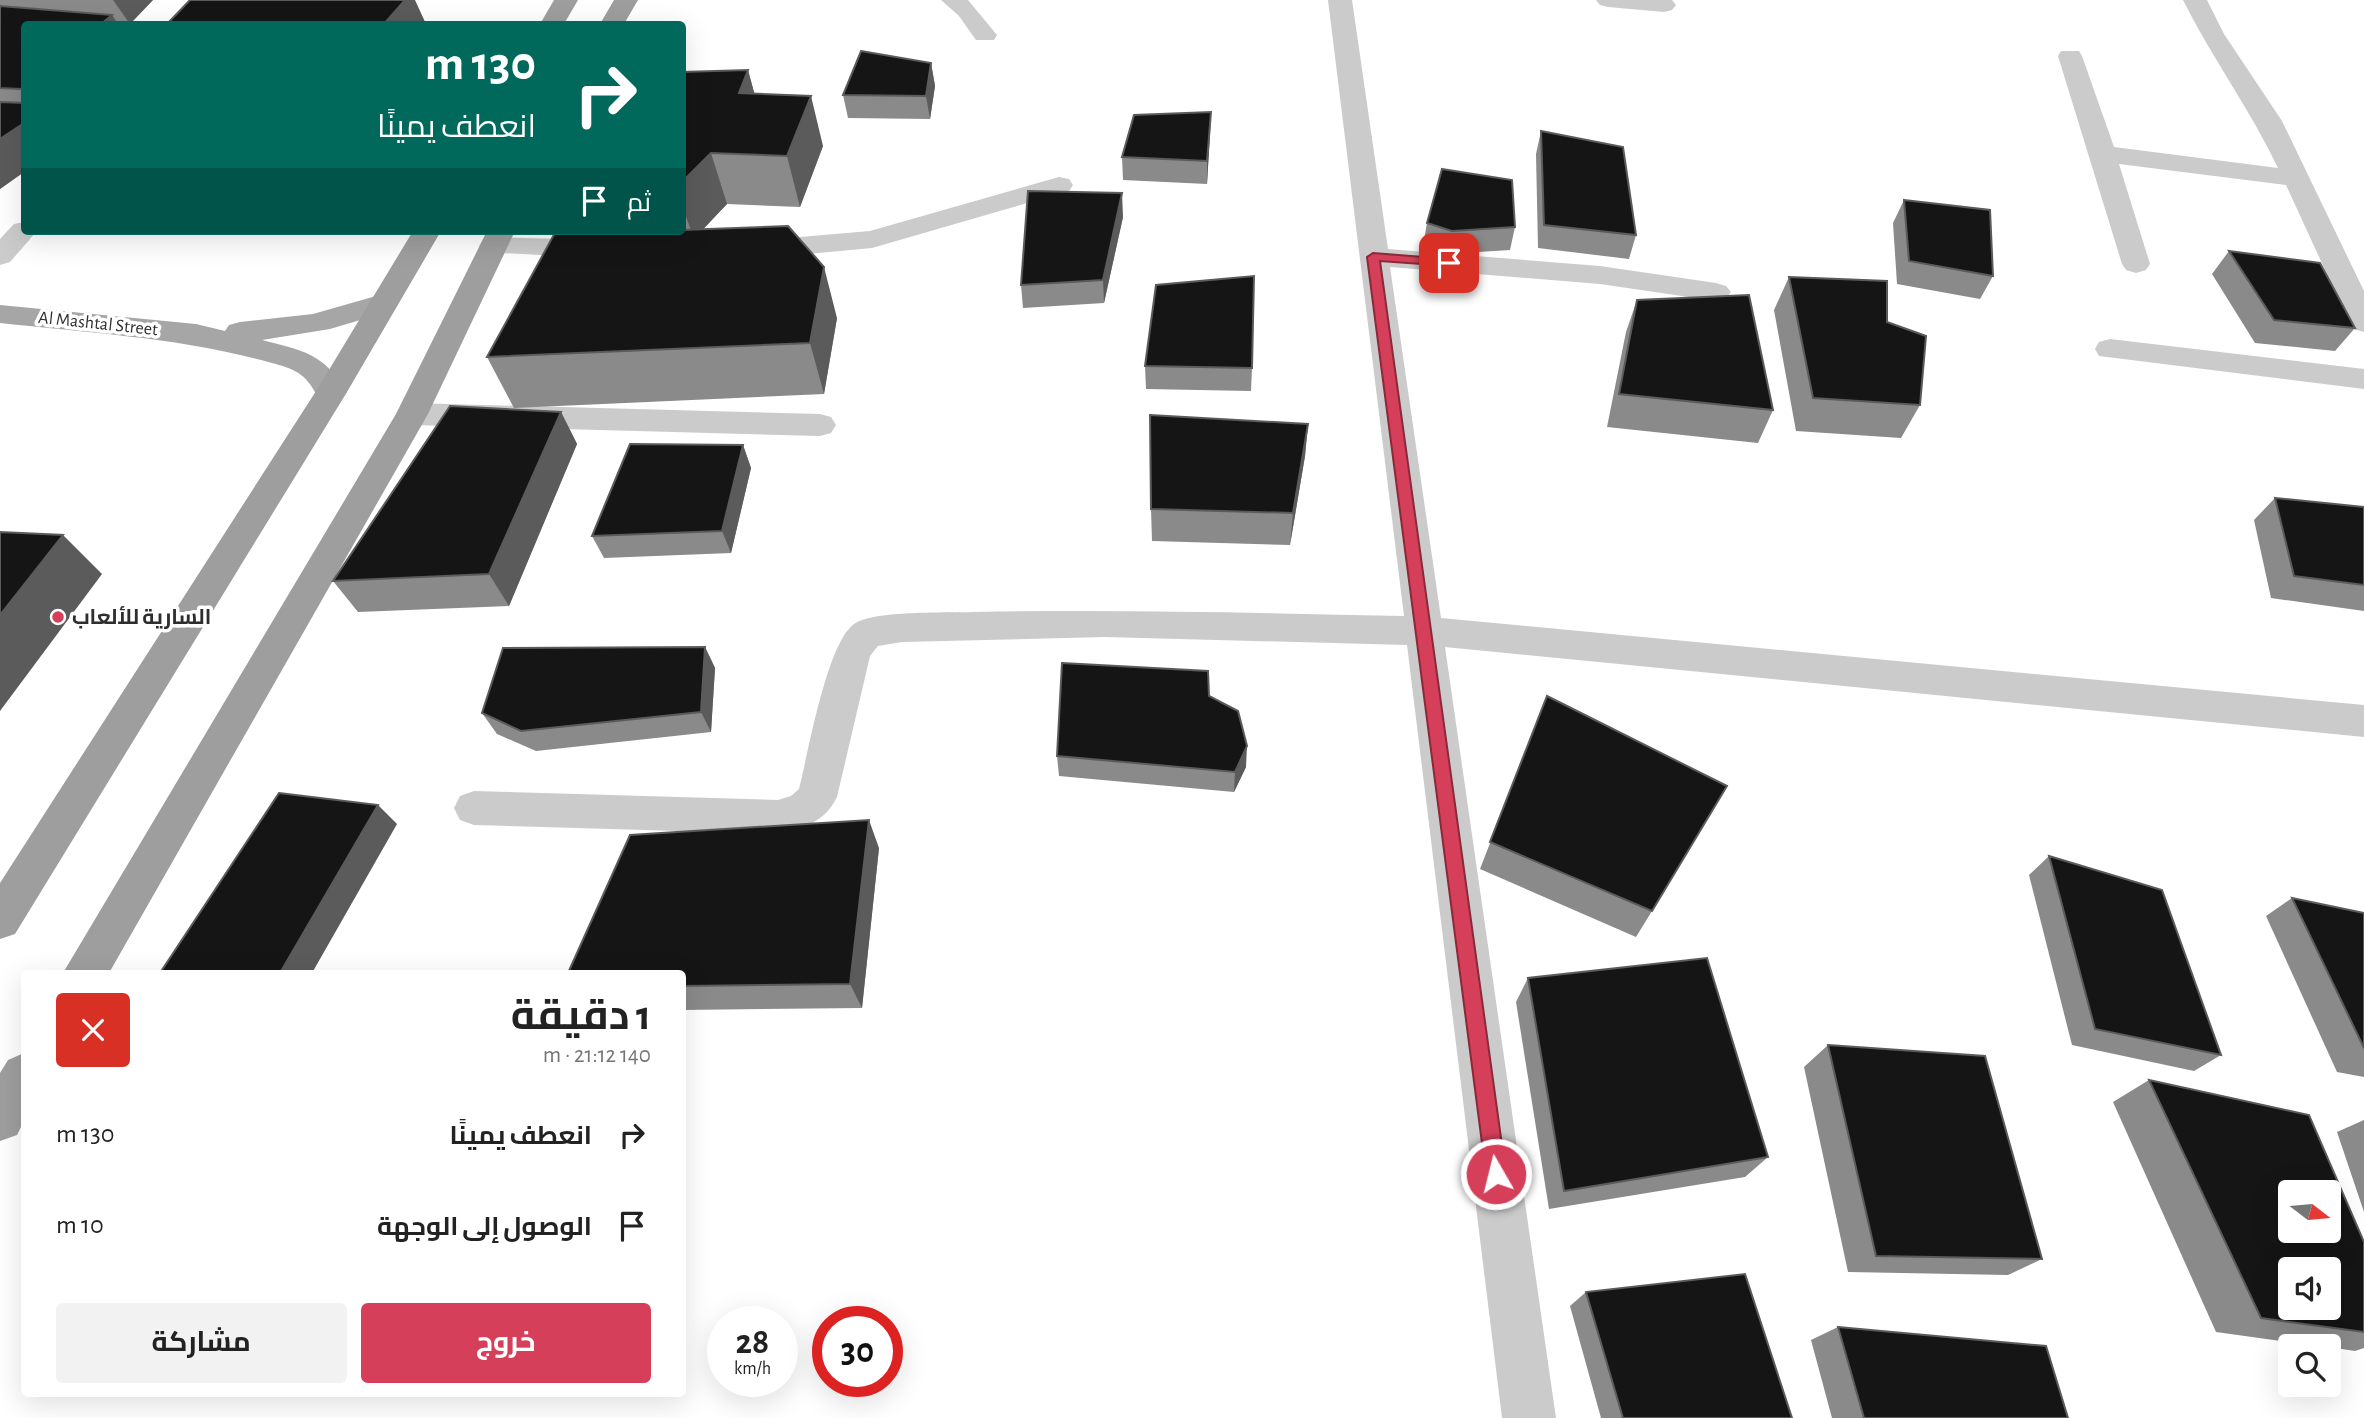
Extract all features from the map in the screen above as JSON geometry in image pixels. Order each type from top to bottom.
[{"type":"highway","points":[[554,21],[566,0]]},
{"type":"highway","points":[[614,21],[626,0]]},
{"type":"highway","points":[[0,920],[331,393],[424,235]]},
{"type":"highway","points":[[87,970],[412,414],[497,238]]},
{"type":"highway","points":[[0,1118],[21,1081]]},
{"type":"main road","name":"Al Mashtal Street","points":[[196,334],[293,329],[344,318],[383,303]]},
{"type":"main road","name":"Al Mashtal Street","points":[[0,314],[196,334],[285,356],[313,368],[331,393]]},
{"type":"street","points":[[953,0],[967,11],[985,35]]},
{"type":"street","points":[[1340,0],[1529,1418]]},
{"type":"street","points":[[1608,0],[1664,5]]},
{"type":"street","points":[[2194,0],[2212,34],[2269,121],[2364,322]]},
{"type":"street","points":[[2070,56],[2104,154],[2136,264]]},
{"type":"street","points":[[2104,154],[2296,178]]},
{"type":"street","points":[[728,251],[791,249],[872,239],[1059,185]]},
{"type":"street","points":[[0,256],[21,233]]},
{"type":"street","points":[[497,238],[632,250]]},
{"type":"street","points":[[1373,257],[1600,275],[1716,292]]},
{"type":"street","points":[[2110,349],[2364,379]]},
{"type":"street","points":[[412,414],[820,425]]},
{"type":"street","points":[[474,808],[778,817],[804,810],[817,797],[853,651],[867,634],[883,629],[1105,623],[1423,631],[2364,721]]},
{"type":"building","points":[[190,0],[405,0],[387,21],[170,21]]},
{"type":"building","points":[[0,6],[112,15],[105,21],[21,21],[21,89],[0,88]]},
{"type":"building","points":[[861,51],[931,63],[926,96],[843,95]]},
{"type":"building","points":[[748,70],[739,93],[811,96],[787,156],[711,153],[686,178],[686,72]]},
{"type":"building","points":[[0,102],[21,103],[21,125],[0,139]]},
{"type":"building","points":[[1211,112],[1207,161],[1122,157],[1134,115]]},
{"type":"building","points":[[1541,131],[1623,147],[1636,235],[1544,225]]},
{"type":"building","points":[[1442,169],[1512,180],[1515,227],[1452,231],[1427,223]]},
{"type":"building","points":[[1028,191],[1122,193],[1103,280],[1021,285]]},
{"type":"building","points":[[1904,200],[1990,210],[1993,276],[1909,261]]},
{"type":"building","points":[[788,226],[824,267],[810,343],[487,357],[554,235],[686,235],[686,230]]},
{"type":"building","points":[[2229,251],[2320,263],[2355,328],[2274,320]]},
{"type":"building","points":[[1254,276],[1252,368],[1145,366],[1156,285]]},
{"type":"building","points":[[1789,277],[1887,281],[1887,322],[1926,336],[1920,405],[1813,398]]},
{"type":"building","points":[[1749,295],[1773,410],[1619,394],[1637,300]]},
{"type":"building","points":[[450,406],[561,412],[489,574],[333,581]]},
{"type":"building","points":[[1150,415],[1308,424],[1293,513],[1151,509]]},
{"type":"building","points":[[630,444],[743,445],[722,531],[592,536]]},
{"type":"building","points":[[2275,498],[2364,507],[2364,585],[2294,576]]},
{"type":"building","points":[[0,532],[63,535],[0,615]]},
{"type":"building","points":[[705,647],[701,712],[521,731],[482,713],[503,648]]},
{"type":"building","points":[[1062,663],[1208,671],[1209,696],[1238,711],[1247,746],[1235,772],[1057,756]]},
{"type":"building","points":[[1547,696],[1727,786],[1652,911],[1490,842]]},
{"type":"building","points":[[279,793],[378,805],[282,970],[162,970]]},
{"type":"building","points":[[869,820],[850,984],[686,986],[686,970],[569,970],[630,835]]},
{"type":"building","points":[[2049,856],[2162,890],[2221,1055],[2095,1029]]},
{"type":"building","points":[[2292,898],[2364,913],[2364,1048]]},
{"type":"building","points":[[1707,958],[1768,1157],[1564,1191],[1528,978]]},
{"type":"building","points":[[1828,1045],[1985,1056],[2042,1259],[1876,1256]]},
{"type":"building","points":[[2149,1080],[2309,1115],[2337,1180],[2278,1180],[2278,1243],[2341,1243],[2342,1191],[2364,1242],[2364,1332],[2261,1318]]},
{"type":"building","points":[[1745,1274],[1792,1418],[1623,1418],[1586,1292]]},
{"type":"building","points":[[1838,1327],[2046,1346],[2068,1418],[1864,1418]]},
{"type":"place","name":"السارية للألعاب","points":[[58,617]]},
{"type":"route","points":[[1449,263],[1373,257],[1496,1174]]}]
